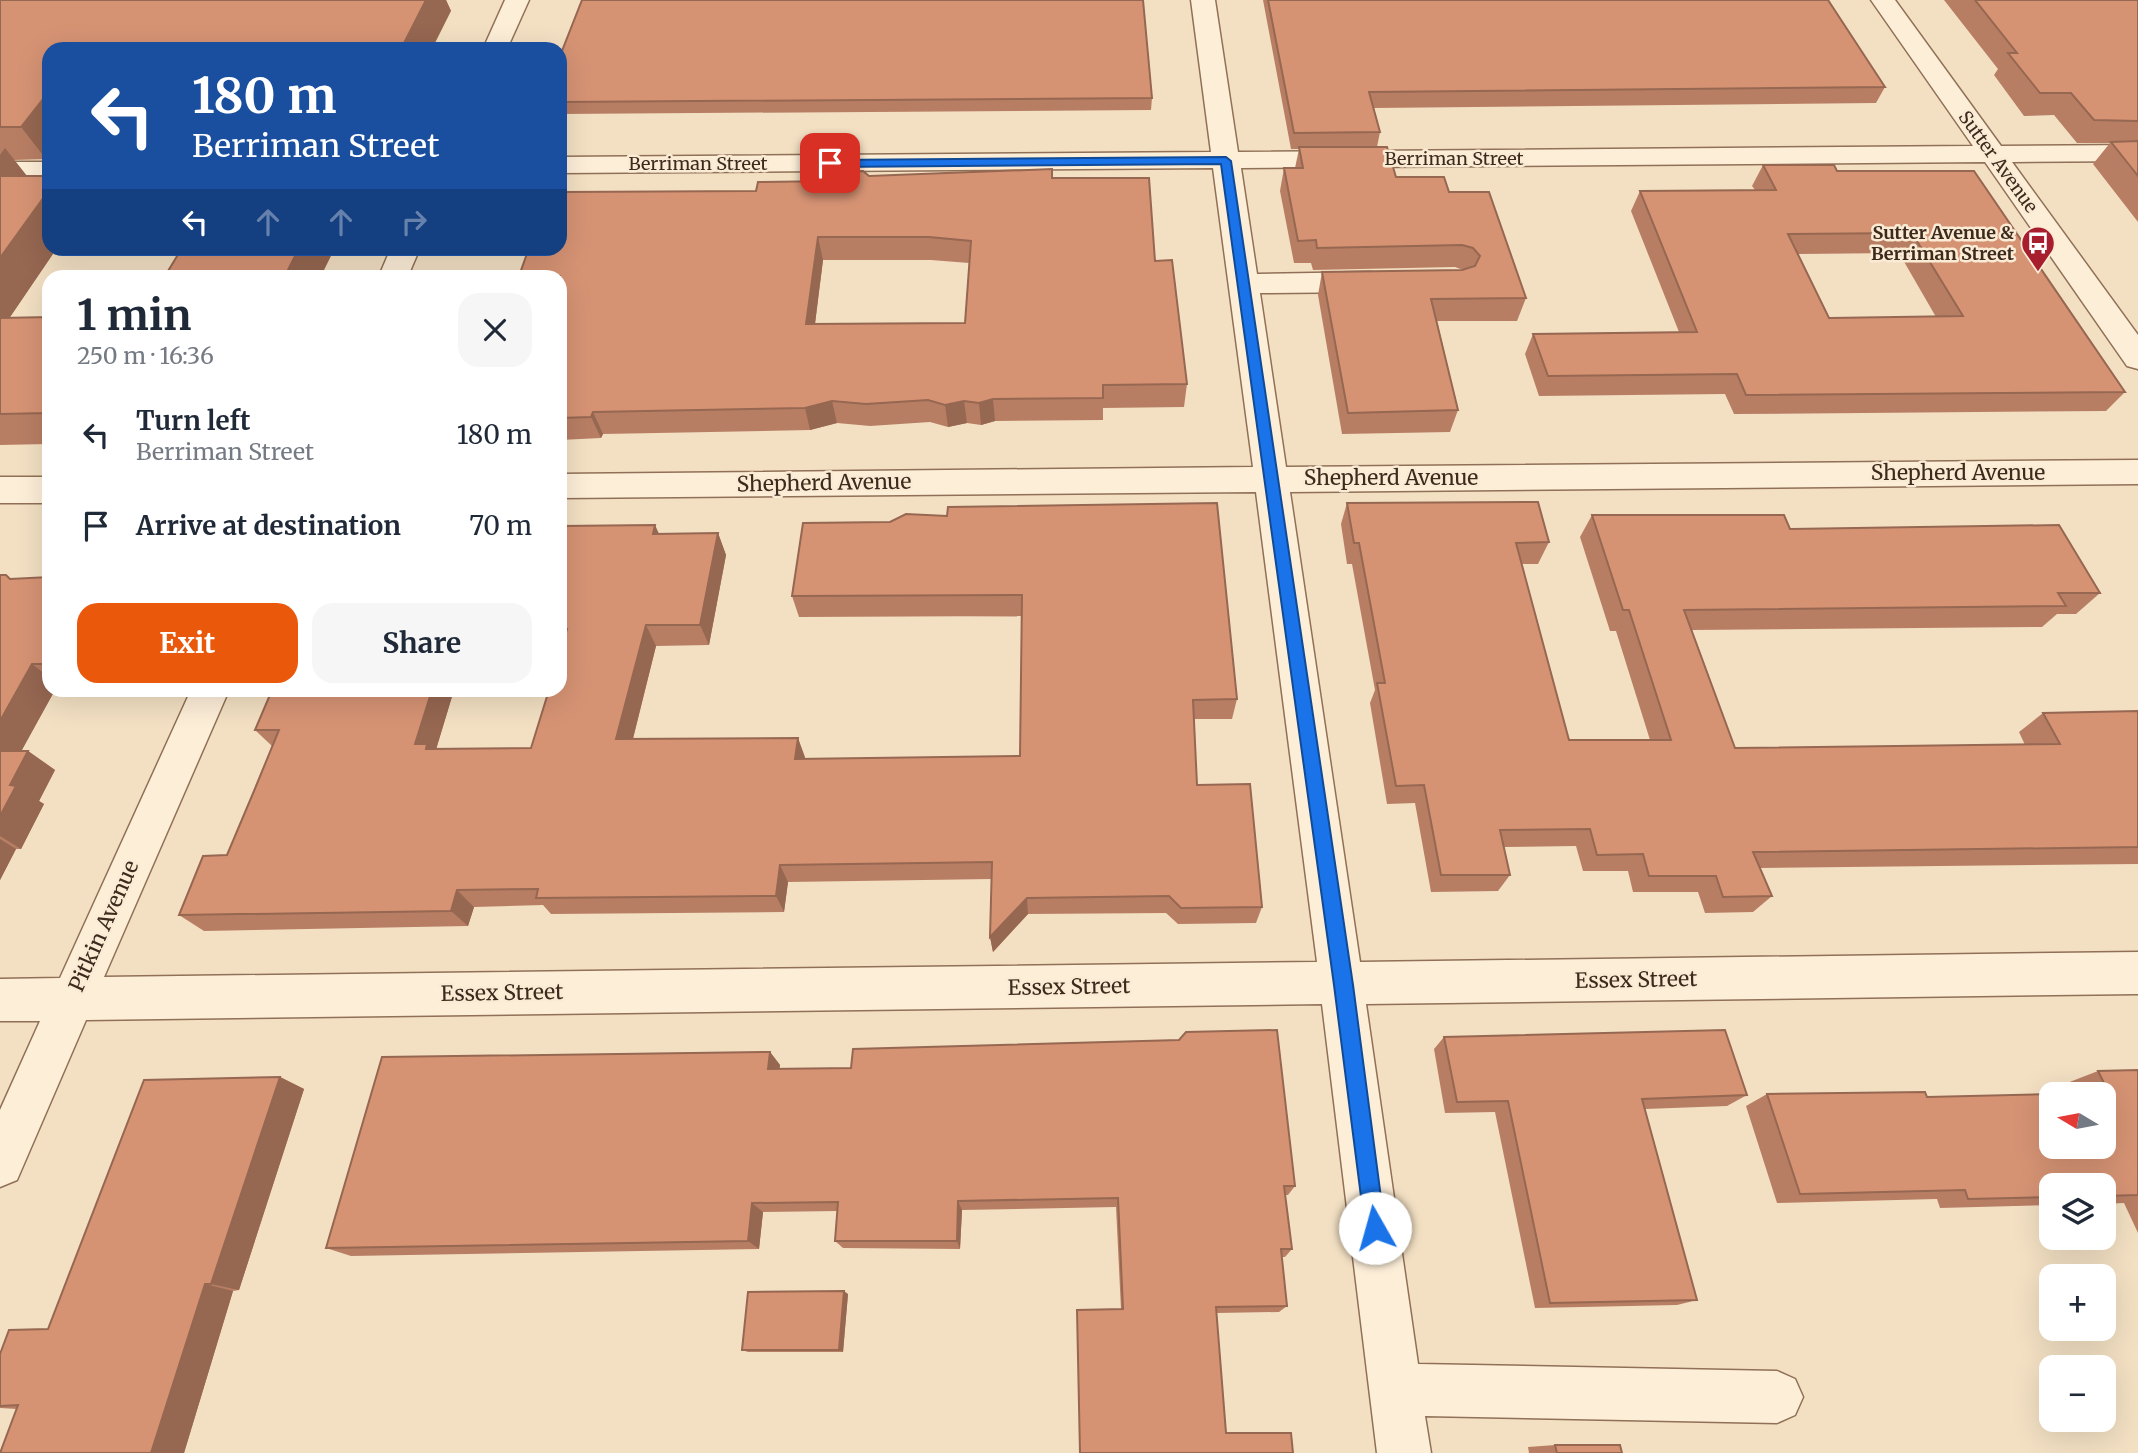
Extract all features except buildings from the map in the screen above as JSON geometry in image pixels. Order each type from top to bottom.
[{"type":"street","points":[[498,42],[517,0]]},
{"type":"street","points":[[1203,0],[1343,985],[1404,1453]]},
{"type":"street","name":"Sutter Avenue","points":[[1883,0],[2138,358]]},
{"type":"street","name":"Berriman Street","points":[[567,165],[2138,153]]},
{"type":"street","points":[[0,170],[42,170]]},
{"type":"street","points":[[1244,284],[1402,281]]},
{"type":"street","name":"Shepherd Avenue","points":[[567,485],[2138,472]]},
{"type":"street","points":[[0,490],[42,490]]},
{"type":"street","name":"Pitkin Avenue","points":[[0,1163],[207,697]]},
{"type":"street","name":"Essex Street","points":[[0,1000],[2138,973]]},
{"type":"street","points":[[1396,1389],[1777,1397]]},
{"type":"place","name":"Sutter Avenue & Berriman Street","points":[[2038,273]]},
{"type":"route","points":[[830,163],[1226,161],[1375,1228]]}]
